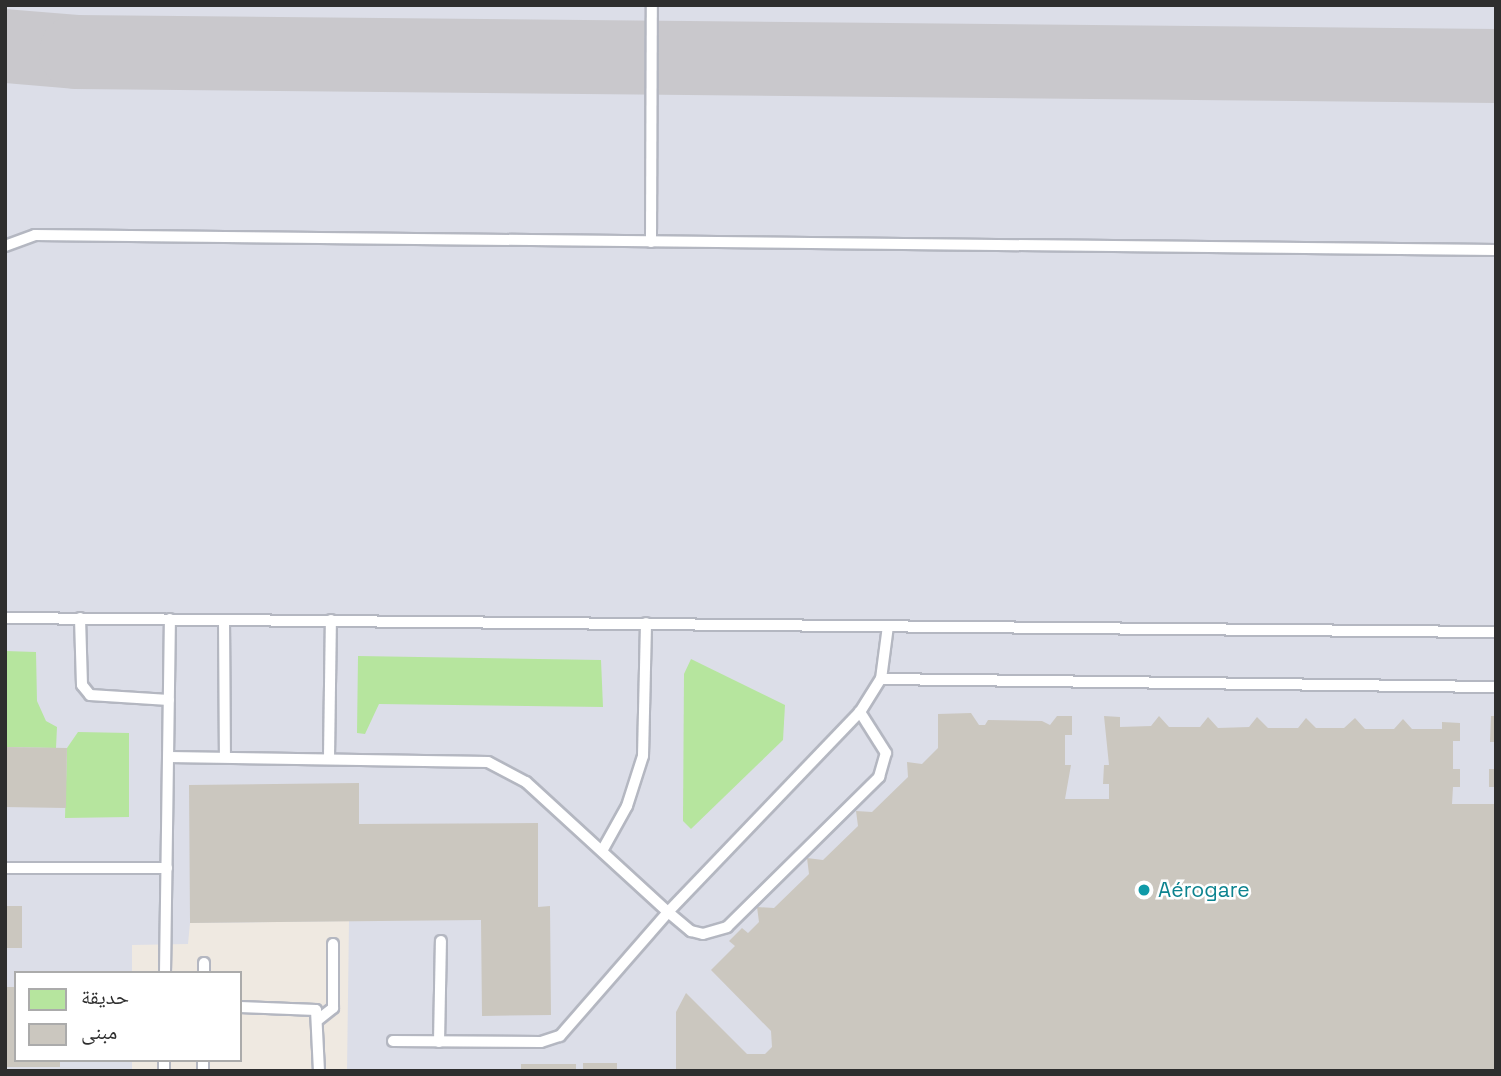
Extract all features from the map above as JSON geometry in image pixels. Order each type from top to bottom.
[{"type":"lane","points":[[651,242],[652,5]]},
{"type":"lane","points":[[5,246],[35,235],[1496,250]]},
{"type":"lane","points":[[5,618],[1496,632]]},
{"type":"lane","points":[[80,618],[82,685],[90,695],[169,699]]},
{"type":"lane","points":[[165,971],[170,619]]},
{"type":"lane","points":[[224,620],[225,757]]},
{"type":"lane","points":[[329,757],[331,620]]},
{"type":"lane","points":[[602,851],[637,781],[643,755],[646,623]]},
{"type":"lane","points":[[393,1041],[541,1042],[560,1036],[668,912],[860,712],[881,679],[888,626]]},
{"type":"lane","points":[[881,679],[1496,687]]},
{"type":"lane","points":[[169,757],[329,757],[488,762],[526,782],[691,931],[716,932],[727,927],[879,778],[886,753],[860,712]]},
{"type":"lane","points":[[5,867],[167,868]]},
{"type":"lane","points":[[439,1042],[441,941]]},
{"type":"lane","points":[[319,1019],[333,1008],[333,944]]},
{"type":"lane","points":[[242,1007],[312,1008],[319,1019],[319,1071]]},
{"type":"shaded area","points":[[5,5],[1496,5],[1496,1071],[347,1071],[349,921],[190,923],[188,944],[132,945],[132,971],[14,971],[14,1062],[132,1062],[132,1071],[5,1071]]},
{"type":"green space","points":[[5,651],[36,652],[37,701],[46,721],[57,727],[56,748],[5,747]]},
{"type":"green space","points":[[358,656],[601,660],[603,707],[379,704],[365,734],[357,733]]},
{"type":"green space","points":[[691,659],[785,705],[783,740],[691,829],[683,821],[684,674]]},
{"type":"green space","points":[[78,732],[129,733],[129,817],[65,818],[67,748]]},
{"type":"building","name":"Aérogare","points":[[971,713],[979,725],[985,725],[988,720],[1042,721],[1050,725],[1057,716],[1072,716],[1072,735],[1065,735],[1065,765],[1071,765],[1065,799],[1109,799],[1109,784],[1103,784],[1104,765],[1109,765],[1104,716],[1120,717],[1120,727],[1151,726],[1159,716],[1169,727],[1200,727],[1208,717],[1218,728],[1249,727],[1257,717],[1268,728],[1298,728],[1306,718],[1316,728],[1344,728],[1355,718],[1365,729],[1394,729],[1403,719],[1412,729],[1442,729],[1442,722],[1460,723],[1460,741],[1453,741],[1453,769],[1460,769],[1460,787],[1453,787],[1452,804],[1496,804],[1496,1071],[676,1071],[676,1012],[686,993],[747,1054],[765,1054],[772,1047],[771,1031],[711,970],[735,946],[729,941],[742,928],[748,933],[759,922],[757,907],[774,908],[809,874],[807,858],[823,860],[858,826],[856,811],[872,812],[908,777],[907,762],[922,764],[938,748],[938,714]]},
{"type":"building","points":[[1491,716],[1496,716],[1496,742],[1490,742]]},
{"type":"building","points":[[5,747],[67,748],[66,808],[5,807]]},
{"type":"building","points":[[1489,769],[1496,769],[1496,787],[1489,787]]},
{"type":"building","points":[[359,783],[359,824],[538,823],[538,907],[550,906],[551,1015],[482,1016],[481,920],[190,923],[189,785]]},
{"type":"building","points":[[5,906],[22,906],[22,948],[5,948]]},
{"type":"building","points":[[5,987],[14,987],[14,1062],[60,1062],[60,1067],[5,1067]]},
{"type":"building","points":[[583,1063],[617,1063],[617,1071],[583,1071]]},
{"type":"building","points":[[521,1064],[576,1064],[576,1071],[521,1071]]},
{"type":"taxiway","points":[[5,46],[76,52],[1496,66]]},
{"type":"place","name":"Aérogare","points":[[1144,890]]}]
